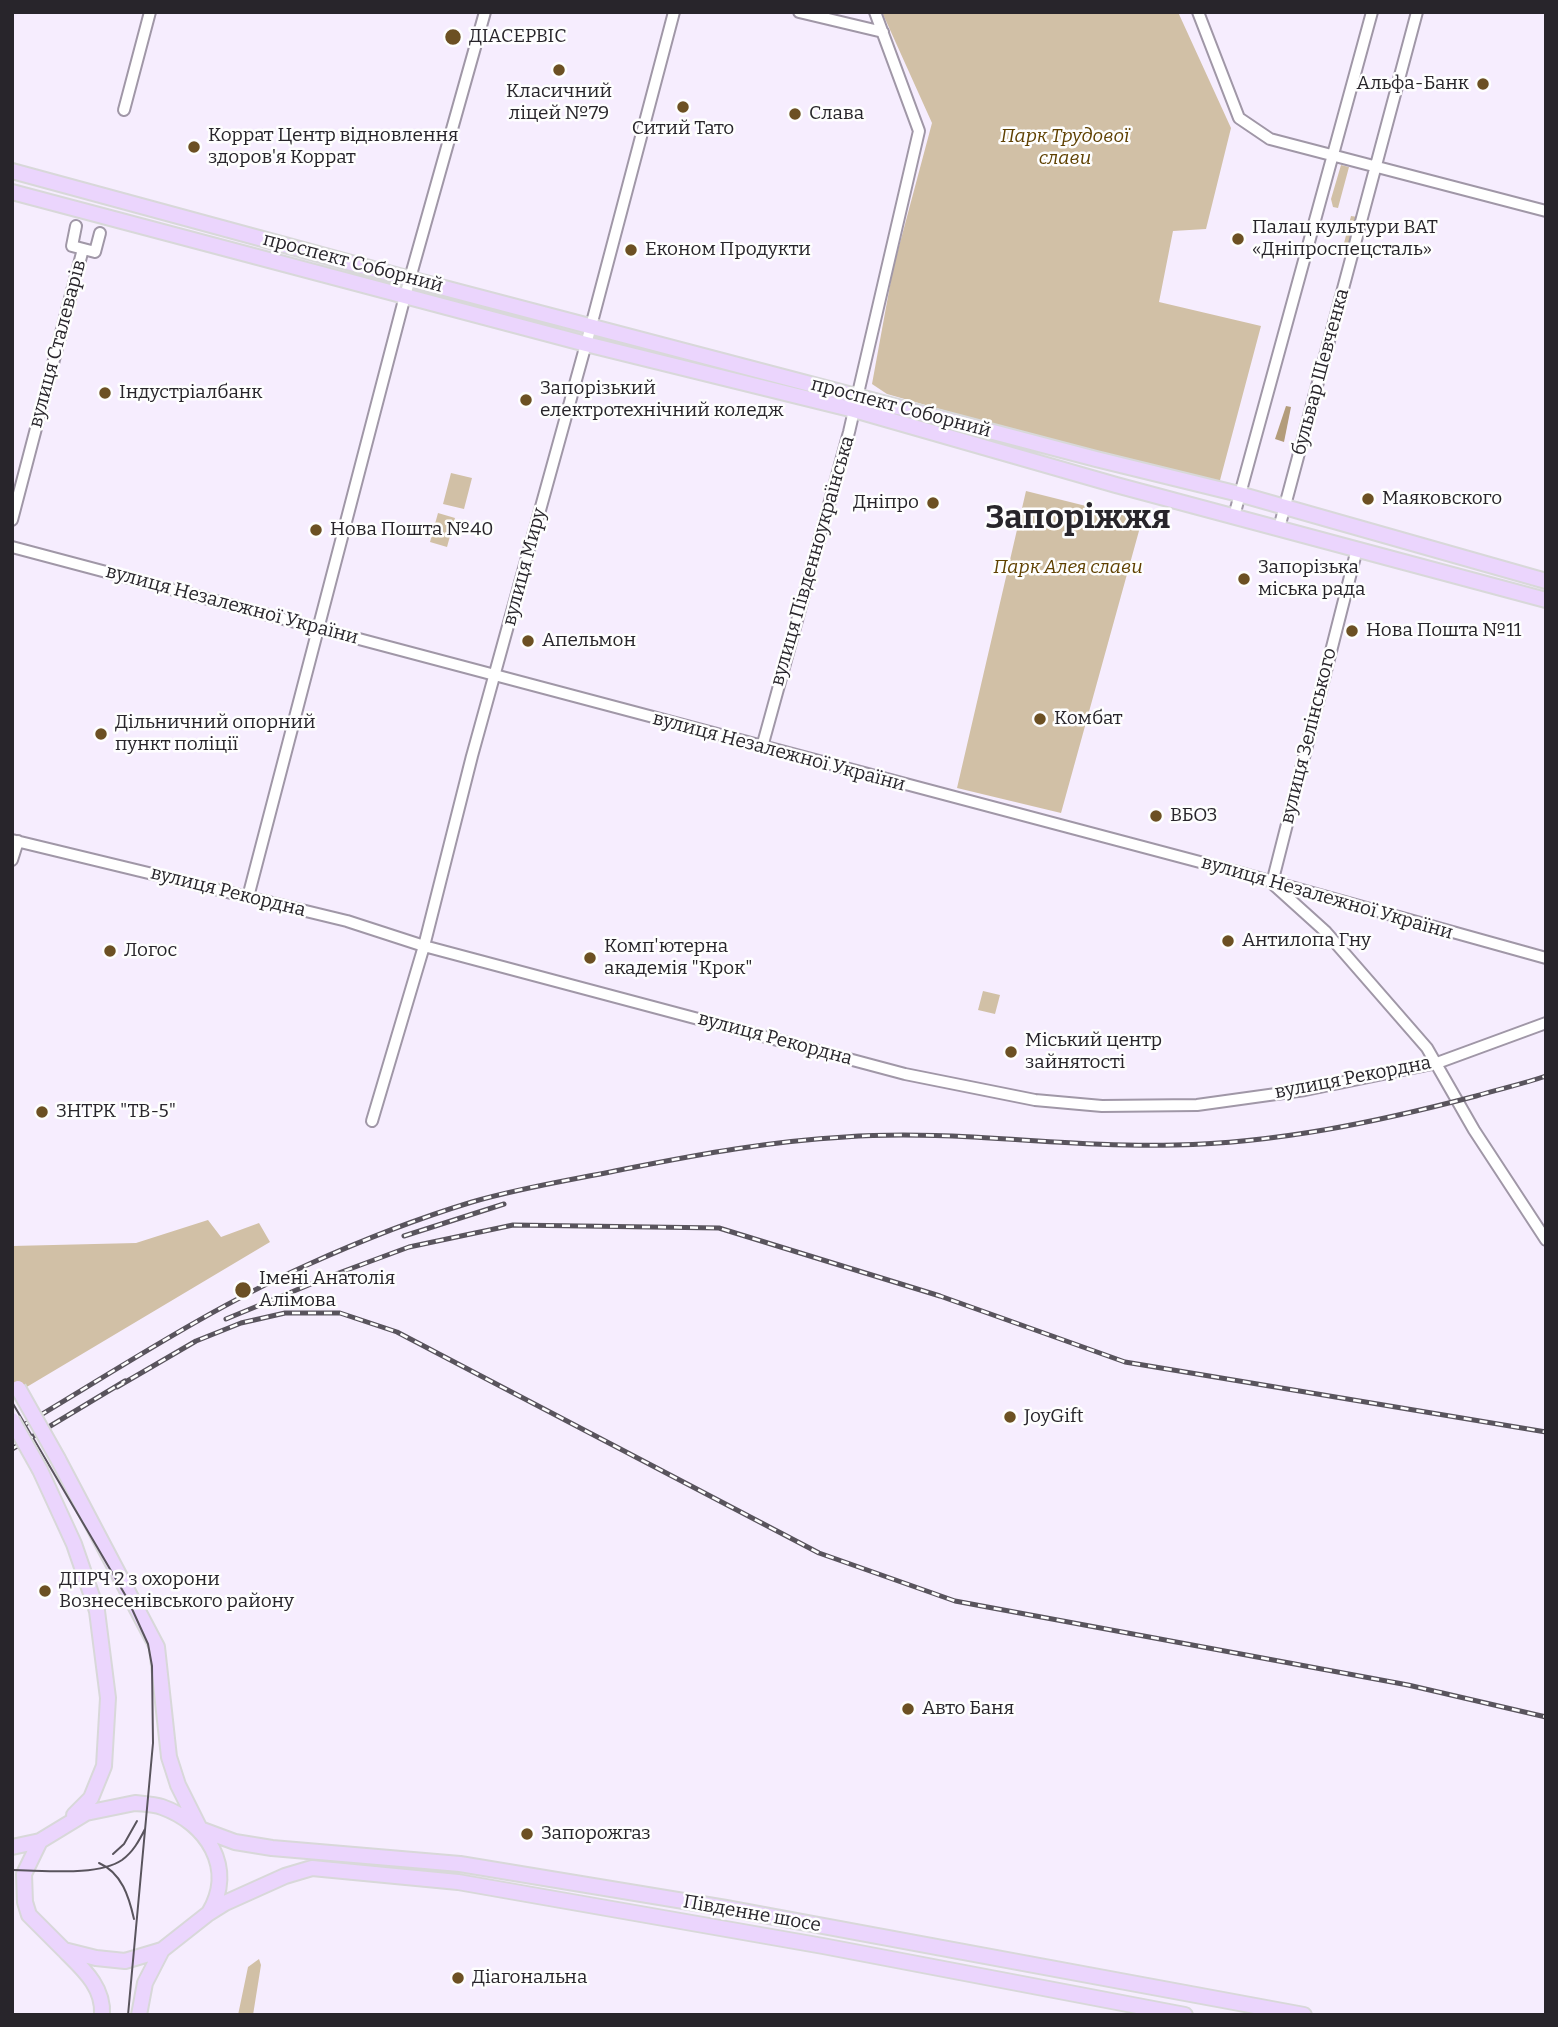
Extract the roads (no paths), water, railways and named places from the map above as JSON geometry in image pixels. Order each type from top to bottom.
[{"type":"main road","name":"проспект Соборний","points":[[12,171],[591,326],[1234,516],[1546,600]]},
{"type":"main road","name":"проспект Соборний","points":[[12,192],[586,344],[856,403],[1239,494],[1546,581]]},
{"type":"main road","points":[[15,1384],[58,1459],[157,1647],[169,1757],[178,1786],[218,1861],[219,1887],[209,1913],[162,1950],[125,1961],[64,1950]]},
{"type":"main road","points":[[12,1420],[40,1470],[74,1544],[97,1611],[108,1698],[104,1766],[91,1798],[65,1824]]},
{"type":"main road","points":[[12,1847],[40,1841],[86,1813],[135,1803],[163,1807],[200,1829]]},
{"type":"main road","name":"Південне шосе","points":[[200,1829],[235,1842],[272,1848],[460,1864],[726,1908],[1304,2015]]},
{"type":"main road","points":[[29,1915],[25,1902],[24,1874],[40,1841]]},
{"type":"main road","name":"Південне шосе","points":[[209,1913],[285,1876],[312,1868],[458,1882],[1185,2015]]},
{"type":"main road","points":[[12,1907],[29,1915],[93,1979],[103,2007],[102,2015]]},
{"type":"main road","points":[[721,1928],[726,1908]]},
{"type":"main road","points":[[139,2015],[145,1983],[162,1950]]},
{"type":"main road","points":[[969,1974],[971,1953]]},
{"type":"street","points":[[124,110],[150,12]]},
{"type":"street","points":[[248,897],[405,296],[485,12]]},
{"type":"street","name":"вулиця Миру","points":[[372,1121],[424,946],[472,756],[591,326],[674,12]]},
{"type":"street","points":[[799,12],[883,32]]},
{"type":"street","name":"вулиця Південноукраїнська","points":[[762,747],[856,403],[919,131],[875,12]]},
{"type":"street","points":[[1198,12],[1239,118],[1270,139],[1546,211]]},
{"type":"street","points":[[1234,516],[1372,12]]},
{"type":"street","name":"бульвар Шевченка","points":[[1279,528],[1418,12]]},
{"type":"street","name":"вулиця Сталеварів","points":[[76,226],[72,246],[95,252],[100,233]]},
{"type":"street","name":"вулиця Сталеварів","points":[[12,520],[83,249]]},
{"type":"street","name":"вулиця Незалежної України","points":[[12,547],[1230,870],[1546,958]]},
{"type":"street","name":"вулиця Зелінського","points":[[1272,883],[1357,549]]},
{"type":"street","points":[[12,860],[15,840]]},
{"type":"street","name":"вулиця Рекордна","points":[[15,840],[348,922],[424,946],[905,1074],[1035,1100],[1102,1106],[1197,1105],[1305,1090],[1437,1063],[1546,1023]]},
{"type":"street","points":[[1272,883],[1326,932],[1427,1048],[1474,1130],[1546,1240]]},
{"type":"tram line","points":[[12,1402],[127,1598],[148,1644],[152,1666],[153,1743],[128,2015]]},
{"type":"tram line","points":[[113,1854],[124,1844],[137,1821]]},
{"type":"tram line","points":[[12,1870],[84,1871],[111,1865],[129,1853],[145,1829]]},
{"type":"tram line","points":[[99,1863],[119,1879],[127,1894],[134,1919]]},
{"type":"railway","points":[[12,1432],[157,1344],[269,1283],[388,1231],[472,1202],[511,1192],[710,1153],[818,1139],[927,1135],[1134,1145],[1251,1140],[1327,1130],[1402,1114],[1546,1076]]},
{"type":"railway","points":[[404,1236],[504,1204]]},
{"type":"railway","points":[[226,1319],[409,1247],[513,1225],[719,1228],[940,1296],[1125,1362],[1546,1432]]},
{"type":"railway","points":[[117,1387],[196,1341],[241,1323],[285,1313],[340,1313],[397,1332],[819,1553],[955,1601],[1408,1685],[1546,1717]]},
{"type":"railway","points":[[12,1449],[125,1381]]},
{"type":"place","name":"ДІАСЕРВІС","points":[[453,37]]},
{"type":"place","name":"Класичний ліцей №79","points":[[559,70]]},
{"type":"place","name":"Альфа-Банк","points":[[1483,84]]},
{"type":"place","name":"Ситий Тато","points":[[683,107]]},
{"type":"place","name":"Слава","points":[[795,114]]},
{"type":"place","name":"Коррат Центр відновлення здоров'я Коррат","points":[[194,147]]},
{"type":"place","name":"Палац культури ВАТ «Дніпроспецсталь»","points":[[1238,239]]},
{"type":"place","name":"Економ Продукти","points":[[631,250]]},
{"type":"place","name":"Індустріалбанк","points":[[105,393]]},
{"type":"place","name":"Запорізький електротехнічний коледж","points":[[526,400]]},
{"type":"place","name":"Маяковского","points":[[1368,499]]},
{"type":"place","name":"Дніпро","points":[[933,503]]},
{"type":"place","name":"Нова Пошта №40","points":[[316,530]]},
{"type":"place","name":"Запорізька міська рада","points":[[1244,579]]},
{"type":"place","name":"Нова Пошта №11","points":[[1352,631]]},
{"type":"place","name":"Апельмон","points":[[528,641]]},
{"type":"place","name":"Комбат","points":[[1040,719]]},
{"type":"place","name":"Дільничний опорний пункт поліції","points":[[101,734]]},
{"type":"place","name":"ВБОЗ","points":[[1156,816]]},
{"type":"place","name":"Антилопа Гну","points":[[1228,941]]},
{"type":"place","name":"Логос","points":[[110,951]]},
{"type":"place","name":"Комп'ютерна академія \"Крок\"","points":[[590,958]]},
{"type":"place","name":"Міський центр зайнятості","points":[[1011,1052]]},
{"type":"place","name":"ЗНТРК \"ТВ-5\"","points":[[42,1112]]},
{"type":"place","name":"Імені Анатолія Алімова","points":[[243,1290]]},
{"type":"place","name":"JoyGift","points":[[1010,1417]]},
{"type":"place","name":"ДПРЧ 2 з охорони Вознесенівського району","points":[[45,1591]]},
{"type":"place","name":"Авто Баня","points":[[908,1709]]},
{"type":"place","name":"Запорожгаз","points":[[527,1834]]},
{"type":"place","name":"Діагональна","points":[[458,1978]]},
{"type":"district","name":"Запоріжжя","points":[[1078,519]]},
{"type":"park label","name":"Парк Трудової слави","points":[[1065,148]]},
{"type":"park label","name":"Парк Алея слави","points":[[1068,568]]}]
